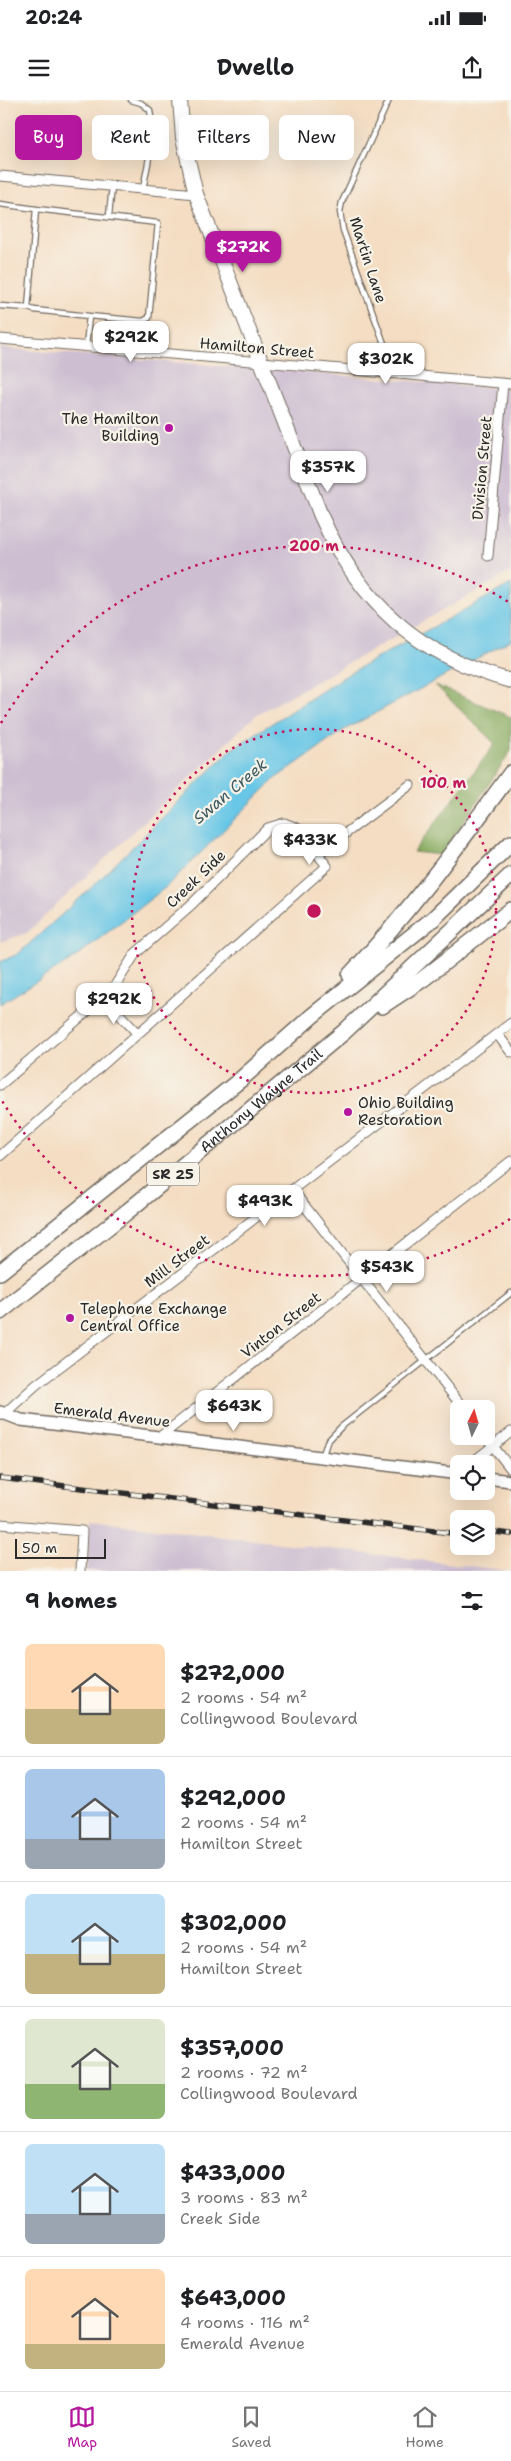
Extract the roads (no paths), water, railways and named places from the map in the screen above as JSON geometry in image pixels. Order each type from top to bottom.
[{"type":"highway","points":[[312,1016],[382,941],[460,842],[511,773]]},
{"type":"highway","name":"Anthony Wayne Trail","points":[[0,1272],[240,1080],[312,1016],[434,918],[511,843]]},
{"type":"highway","name":"Anthony Wayne Trail","points":[[0,1312],[128,1211],[344,1032],[511,875]]},
{"type":"highway","points":[[344,1032],[424,979],[511,910]]},
{"type":"main road","points":[[180,101],[183,138],[196,194],[264,363],[322,516],[341,558],[369,595],[397,623],[433,649],[487,674],[511,681]]},
{"type":"street","points":[[0,176],[196,194]]},
{"type":"street","points":[[0,339],[0,346]]},
{"type":"street","name":"Hamilton Street","points":[[0,339],[507,383]]},
{"type":"street","name":"Division Street","points":[[488,556],[507,383]]},
{"type":"street","points":[[318,854],[410,785]]},
{"type":"street","name":"Creek Side","points":[[0,1085],[89,1010],[106,1000],[135,954],[192,904],[268,828],[284,823],[297,828],[328,866],[0,1156]]},
{"type":"street","points":[[106,1000],[138,1034]]},
{"type":"street","name":"Mill Street","points":[[2,1413],[36,1385],[511,1023]]},
{"type":"street","points":[[497,1034],[511,1052]]},
{"type":"street","name":"Vinton Street","points":[[162,1436],[511,1161]]},
{"type":"street","points":[[293,1190],[457,1400]]},
{"type":"street","name":"Emerald Avenue","points":[[2,1413],[22,1420],[450,1473]]},
{"type":"street","points":[[482,1455],[511,1432]]},
{"type":"street","points":[[493,1446],[511,1469]]},
{"type":"street","points":[[495,1479],[511,1481]]},
{"type":"street","points":[[0,1524],[82,1531],[80,1571]]},
{"type":"lane","points":[[131,100],[141,103],[150,110],[153,132],[143,189]]},
{"type":"lane","name":"Martin Lane","points":[[389,100],[342,202],[340,212],[343,230],[395,374]]},
{"type":"lane","points":[[109,216],[112,186]]},
{"type":"lane","points":[[0,204],[158,223],[149,318],[143,321],[0,306]]},
{"type":"lane","points":[[28,308],[36,209]]},
{"type":"lane","points":[[86,347],[89,316]]},
{"type":"lane","points":[[322,1456],[327,1442],[341,1427],[511,1293]]},
{"type":"water","name":"Swan Creek","points":[[511,584],[511,640],[344,730],[276,778],[166,887],[73,959],[0,1004],[0,962],[18,954],[91,888],[232,749],[350,673]]},
{"type":"railway","points":[[0,1478],[450,1533]]},
{"type":"railway","points":[[495,1532],[511,1534]]},
{"type":"place","name":"The Hamilton Building","points":[[169,428]]},
{"type":"place","name":"Ohio Building Restoration","points":[[348,1112]]},
{"type":"place","name":"Telephone Exchange Central Office","points":[[70,1318]]}]
